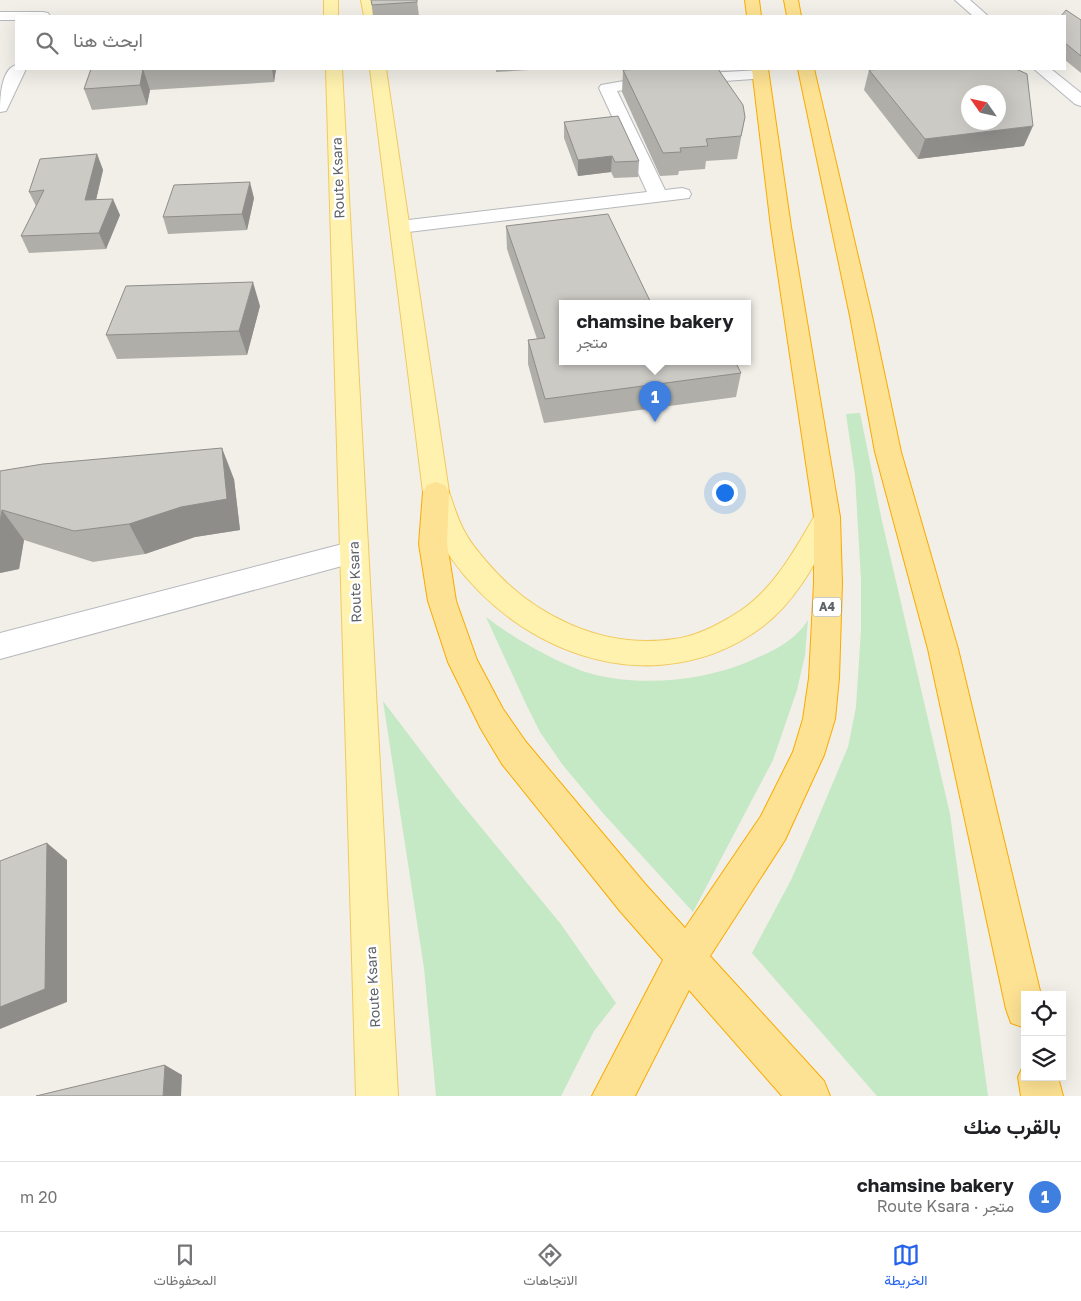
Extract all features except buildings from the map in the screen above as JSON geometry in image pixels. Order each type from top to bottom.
[{"type":"highway","points":[[752,0],[754,15]]},
{"type":"highway","points":[[791,0],[794,15]]},
{"type":"highway","points":[[806,70],[861,316],[888,452],[943,649],[1021,991]]},
{"type":"highway","name":"A4","points":[[613,1096],[652,1020],[687,958],[773,828],[808,756],[820,719],[824,678],[828,584],[827,517],[781,227],[761,72]]},
{"type":"highway","points":[[436,492],[433,544],[442,601],[463,662],[492,719],[514,753],[558,809],[633,898],[809,1096]]},
{"type":"highway","points":[[1039,1081],[1042,1096]]},
{"type":"main road","points":[[331,0],[331,15]]},
{"type":"main road","points":[[368,0],[371,15]]},
{"type":"main road","name":"Route Ksara","points":[[334,70],[377,1096]]},
{"type":"main road","points":[[378,70],[436,492],[445,521],[461,550],[484,578],[512,605],[546,628],[578,643],[623,653],[651,654],[686,650],[719,639],[751,619],[776,596],[796,571],[827,517]]},
{"type":"street","points":[[962,0],[980,15]]},
{"type":"street","points":[[0,16],[45,13]]},
{"type":"street","points":[[0,107],[18,70]]},
{"type":"street","points":[[1043,70],[1081,101]]},
{"type":"street","points":[[659,197],[606,88],[652,81],[761,72]]},
{"type":"street","points":[[400,227],[682,194]]},
{"type":"street","points":[[0,646],[354,552]]},
{"type":"green space","points":[[860,413],[882,521],[950,814],[988,1096],[877,1096],[752,953],[791,880],[810,837],[848,747],[856,707],[861,630],[861,580],[855,475],[846,414]]},
{"type":"green space","points":[[486,617],[532,647],[582,671],[623,680],[645,681],[689,678],[731,668],[782,645],[790,640],[808,620],[805,655],[797,690],[773,760],[693,912],[602,812],[562,764],[540,732]]},
{"type":"green space","points":[[383,701],[456,797],[560,923],[616,1003],[594,1031],[561,1096],[436,1096],[424,968]]},
{"type":"place","name":"chamsine bakery","points":[[655,422]]}]
